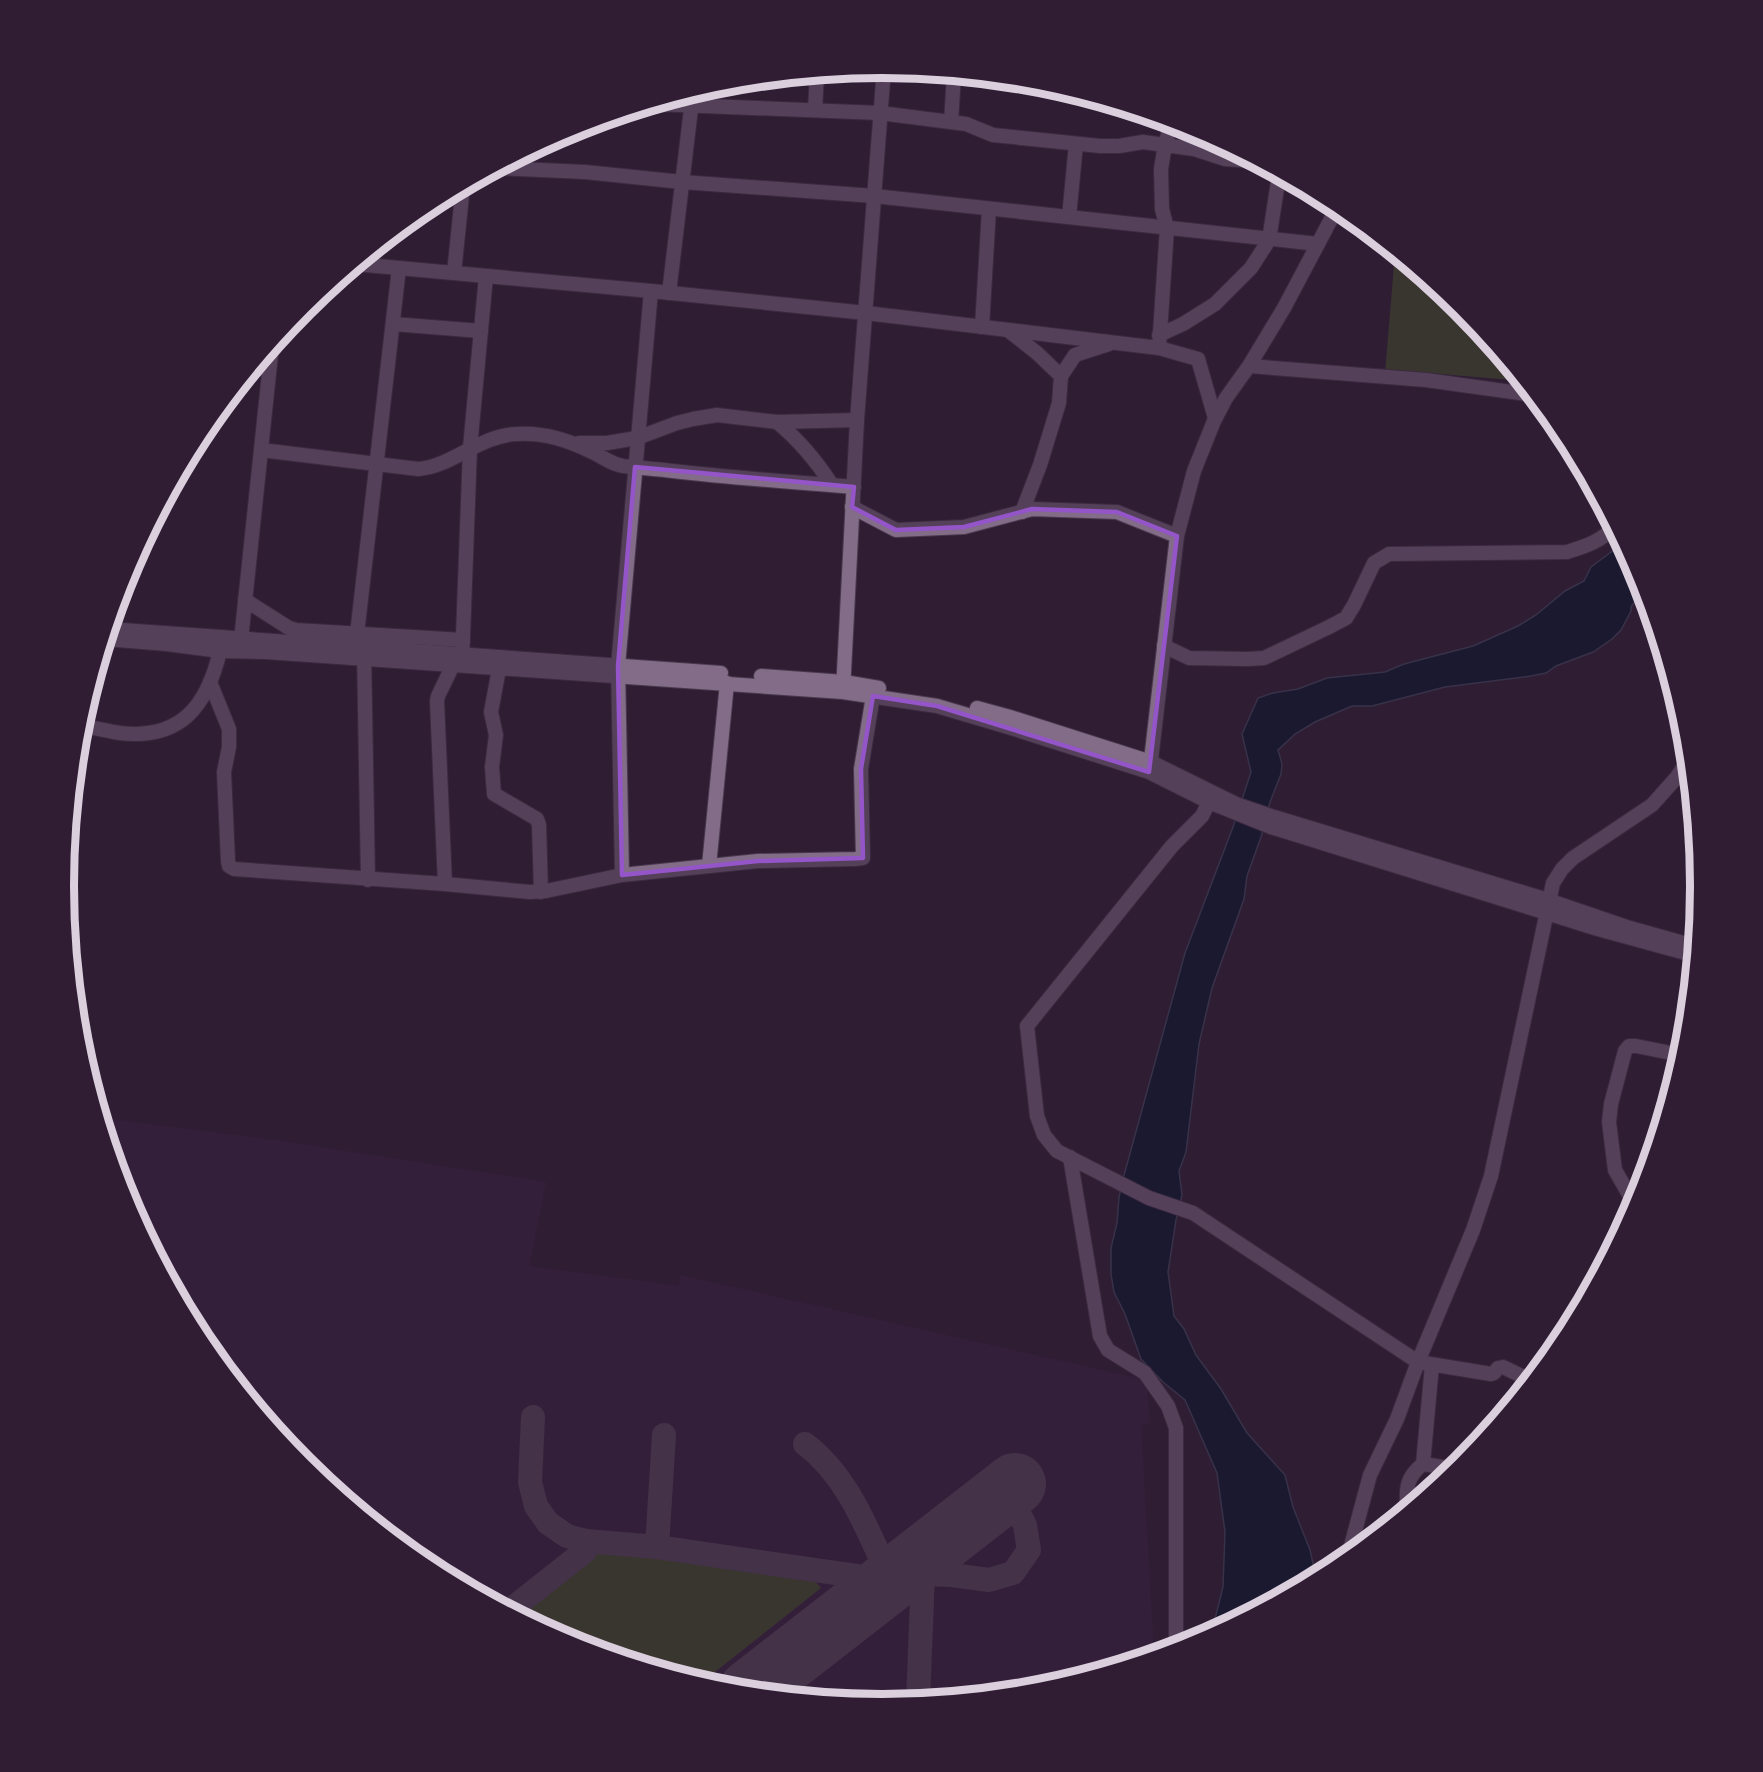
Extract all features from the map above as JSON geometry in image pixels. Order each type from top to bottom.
[{"type":"street","points":[[844,687],[856,420],[883,78]]},
{"type":"street","points":[[815,111],[817,81]]},
{"type":"street","points":[[951,122],[954,82]]},
{"type":"street","points":[[699,100],[815,111],[880,113],[966,124],[993,135],[1076,144],[1116,146],[1143,142],[1194,149],[1225,159],[1236,160]]},
{"type":"street","points":[[669,293],[692,101]]},
{"type":"street","points":[[1159,341],[1167,228],[1162,209],[1160,184],[1169,132]]},
{"type":"street","points":[[1069,217],[1076,144]]},
{"type":"street","points":[[512,168],[874,196],[1318,244]]},
{"type":"street","points":[[1159,341],[1215,304],[1251,268],[1269,240],[1278,182]]},
{"type":"street","points":[[454,273],[462,196]]},
{"type":"street","points":[[982,327],[989,209]]},
{"type":"street","points":[[1150,767],[1177,536],[1194,471],[1215,418],[1284,308],[1333,216]]},
{"type":"street","points":[[366,265],[866,313],[1113,342],[1159,341],[1198,359],[1215,418]]},
{"type":"street","points":[[357,634],[399,268]]},
{"type":"street","points":[[445,884],[437,701],[459,662],[463,640],[470,448],[486,276]]},
{"type":"street","points":[[622,875],[618,671],[651,291]]},
{"type":"street","points":[[393,324],[481,331]]},
{"type":"street","points":[[1007,330],[1037,353],[1061,376]]},
{"type":"street","points":[[1022,512],[1040,465],[1059,403],[1061,376],[1075,355],[1113,342]]},
{"type":"street","points":[[241,640],[271,357]]},
{"type":"street","points":[[1249,366],[1426,380],[1523,394]]},
{"type":"street","points":[[574,443],[607,443],[637,438],[685,421],[717,415],[777,422],[856,420]]},
{"type":"street","points":[[777,422],[793,435],[832,485]]},
{"type":"street","points":[[261,450],[426,468],[493,438],[515,434],[539,435],[574,443],[613,463],[747,479],[854,487]]},
{"type":"street","points":[[852,507],[896,530],[964,527],[1032,509],[1117,512],[1177,536]]},
{"type":"street","points":[[1164,646],[1189,658],[1248,660],[1264,658],[1346,618],[1374,563],[1389,554],[1567,552],[1587,546],[1608,533]]},
{"type":"street","points":[[245,600],[289,628],[336,639],[364,654],[406,645],[463,640]]},
{"type":"street","points":[[115,631],[167,639],[220,651],[364,654],[844,687],[939,698],[1010,717],[1150,767],[1235,808],[1273,822],[1547,906],[1688,944]]},
{"type":"street","points":[[112,639],[336,639],[357,634],[406,645],[459,662],[499,669],[618,671],[727,683],[844,687],[873,696],[936,706],[1150,767],[1209,802],[1235,808]]},
{"type":"street","points":[[89,728],[145,734],[180,723],[191,713],[210,682],[220,651]]},
{"type":"street","points":[[364,654],[368,880]]},
{"type":"street","points":[[499,669],[491,712],[496,735],[492,766],[494,794],[537,819],[541,892]]},
{"type":"street","points":[[210,682],[229,729],[229,747],[224,772],[229,866],[234,869],[530,892],[541,892],[622,875],[709,866],[758,861],[862,858],[861,769],[873,696]]},
{"type":"street","points":[[709,866],[727,683]]},
{"type":"street","points":[[1352,1542],[1370,1475],[1397,1419],[1473,1230],[1491,1176],[1553,883],[1573,858],[1652,805],[1681,770]]},
{"type":"street","points":[[1209,802],[1202,816],[1172,846],[1027,1026],[1037,1116],[1044,1135],[1056,1151],[1149,1198],[1193,1213],[1418,1362],[1491,1374],[1503,1366],[1524,1377]]},
{"type":"street","points":[[1547,906],[1598,929],[1687,953]]},
{"type":"street","points":[[1629,1194],[1615,1170],[1609,1122],[1611,1104],[1625,1051],[1629,1046],[1636,1046],[1672,1053]]},
{"type":"street","points":[[1070,1158],[1100,1336],[1108,1350],[1145,1373],[1168,1406],[1176,1428],[1176,1638]]},
{"type":"street","points":[[1407,1499],[1412,1472],[1423,1464],[1432,1365]]},
{"type":"street","points":[[1423,1464],[1441,1469]]},
{"type":"highlighted area","points":[[635,467],[854,487],[852,507],[896,530],[964,527],[1032,509],[1117,512],[1177,536],[1149,772],[937,706],[873,696],[861,769],[863,858],[758,861],[622,875],[618,666]]},
{"type":"shaded area","points":[[108,1119],[281,1141],[546,1182],[529,1266],[679,1286],[680,1275],[1146,1380],[1150,1423],[1141,1425],[1154,1646],[1091,1666],[1039,1678],[987,1687],[934,1692],[882,1694],[776,1687],[672,1666],[622,1651],[572,1632],[524,1611],[477,1586],[390,1527],[310,1457],[240,1378],[182,1290],[135,1195]]},
{"type":"green space","points":[[1394,263],[1453,315],[1511,380],[1427,373],[1385,373]]},
{"type":"green space","points":[[598,1553],[805,1577],[815,1581],[821,1588],[711,1675],[622,1651],[521,1609],[551,1584]]},
{"type":"water","points":[[1615,549],[1636,599],[1621,630],[1593,652],[1556,666],[1546,673],[1445,687],[1372,706],[1352,706],[1315,722],[1295,734],[1278,750],[1282,764],[1281,774],[1247,876],[1244,899],[1212,988],[1199,1044],[1186,1152],[1179,1171],[1182,1195],[1168,1272],[1174,1316],[1184,1329],[1196,1355],[1221,1389],[1247,1433],[1285,1475],[1293,1507],[1310,1550],[1314,1568],[1239,1611],[1214,1622],[1223,1587],[1225,1532],[1217,1473],[1185,1400],[1163,1382],[1141,1359],[1125,1314],[1114,1292],[1111,1248],[1123,1179],[1185,953],[1233,827],[1251,772],[1242,734],[1258,698],[1298,689],[1327,678],[1385,672],[1404,664],[1473,646],[1518,626],[1536,615],[1565,591],[1584,581],[1591,567]]},
{"type":"taxiway","points":[[515,1606],[585,1551],[586,1541],[567,1536],[548,1523],[536,1506],[530,1482],[533,1417]]},
{"type":"taxiway","points":[[586,1541],[657,1547],[664,1435]]},
{"type":"taxiway","points":[[805,1444],[834,1472],[856,1506],[891,1581]]},
{"type":"taxiway","points":[[657,1547],[891,1581],[923,1574],[989,1580],[1013,1573],[1029,1550],[1025,1525],[1014,1504],[1000,1496]]},
{"type":"taxiway","points":[[918,1693],[925,1554]]},
{"type":"runway","points":[[758,1684],[1015,1484]]}]
